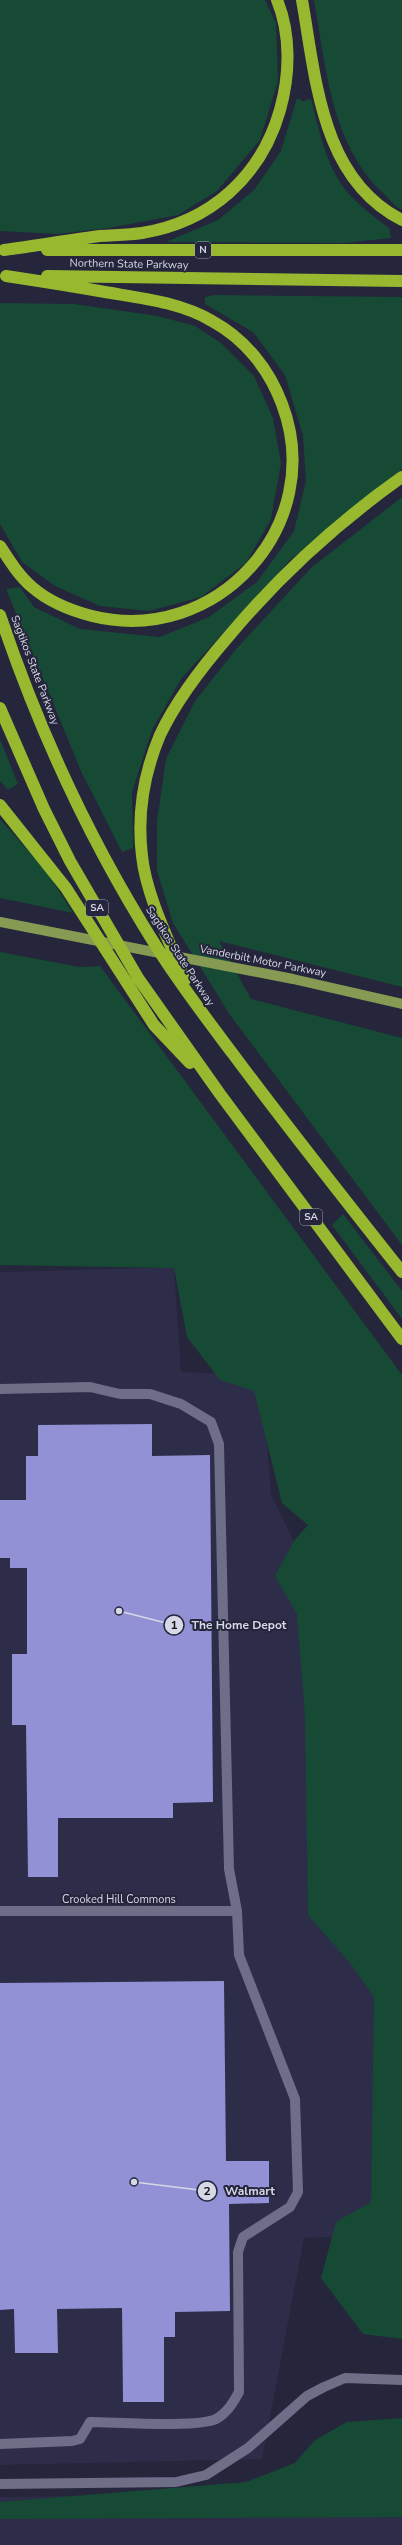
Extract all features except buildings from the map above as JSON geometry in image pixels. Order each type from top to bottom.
[{"type":"highway","points":[[2,250],[100,236],[142,233],[165,228],[202,214],[234,189],[260,156],[278,119],[283,98],[288,59],[286,39],[277,0]]},
{"type":"highway","points":[[302,0],[321,109],[333,144],[354,180],[382,208],[402,220]]},
{"type":"highway","name":"Northern State Parkway","points":[[2,250],[402,250]]},
{"type":"highway","points":[[0,546],[30,586],[64,608],[106,620],[128,622],[171,616],[192,609],[228,589],[257,561],[267,548],[283,513],[289,495],[293,456],[286,416],[269,377],[243,343],[210,320],[190,311],[144,298],[3,276]]},
{"type":"highway","name":"Northern State Parkway","points":[[3,276],[402,281]]},
{"type":"highway","points":[[192,1000],[144,875],[142,855],[143,796],[152,756],[161,734],[182,696],[197,674],[270,589],[324,537],[402,477]]},
{"type":"highway","name":"Sagtikos State Parkway","points":[[0,615],[39,720],[77,803],[125,894],[192,1000],[402,1272]]},
{"type":"highway","name":"SA","points":[[0,708],[44,808],[101,916],[138,978],[220,1094],[402,1340]]},
{"type":"highway","points":[[0,804],[66,888],[154,1025],[220,1094]]},
{"type":"main road","name":"Vanderbilt Motor Parkway","points":[[0,922],[293,979],[402,1004]]},
{"type":"lane","points":[[0,1389],[90,1387],[120,1394],[150,1394],[181,1404],[211,1422],[219,1444],[229,1868],[237,1911],[239,1955],[295,2099],[298,2192],[290,2207],[243,2237],[238,2252],[239,2392],[231,2407],[215,2419],[196,2423],[90,2422],[80,2439],[72,2441],[0,2444]]},
{"type":"lane","name":"Crooked Hill Commons","points":[[0,1911],[237,1911]]},
{"type":"lane","points":[[0,2484],[176,2482],[206,2475],[248,2448],[307,2396],[324,2387],[345,2378],[402,2380]]},
{"type":"shaded area","points":[[174,1267],[181,1372],[262,1375],[271,1494],[326,1609],[393,1951],[402,2235],[304,2238],[262,2459],[0,2465],[0,1272]]},
{"type":"shaded area","points":[[402,2492],[402,2545],[0,2545],[0,2497]]},
{"type":"green space","points":[[0,0],[265,0],[276,23],[278,81],[260,140],[217,191],[178,215],[109,228],[57,234],[0,231]]},
{"type":"green space","points":[[314,0],[402,0],[402,210],[392,203],[366,174],[352,152],[342,129],[327,78]]},
{"type":"green space","points":[[297,98],[303,101],[311,99],[325,150],[338,179],[348,193],[361,206],[389,228],[391,238],[344,243],[166,242],[218,220],[254,190],[281,151]]},
{"type":"green space","points":[[215,295],[402,297],[402,469],[290,560],[181,679],[152,730],[132,792],[133,848],[122,852],[81,771],[6,589],[20,587],[34,607],[80,629],[160,637],[209,617],[257,582],[294,531],[306,481],[303,436],[285,375],[253,332],[205,304],[205,297]]},
{"type":"green space","points":[[0,303],[74,304],[158,316],[195,326],[221,343],[254,376],[273,418],[281,463],[271,519],[246,563],[201,597],[149,611],[100,606],[55,586],[22,562],[0,524]]},
{"type":"green space","points":[[402,497],[402,987],[219,941],[251,999],[402,1038],[402,1245],[230,1015],[173,923],[157,871],[157,821],[166,759],[195,701],[237,648],[312,567]]},
{"type":"green space","points":[[0,739],[18,784],[8,790],[0,781]]},
{"type":"green space","points":[[0,819],[46,871],[73,913],[0,898]]},
{"type":"green space","points":[[0,952],[80,967],[100,966],[402,1375],[402,2339],[363,2334],[321,2278],[336,2222],[371,2202],[374,1997],[350,1963],[308,1915],[305,1717],[297,1614],[275,1576],[294,1541],[308,1525],[282,1503],[254,1391],[220,1380],[187,1337],[174,1268],[0,1265]]},
{"type":"green space","points":[[343,1214],[402,1291],[402,1319],[332,1225]]},
{"type":"green space","points":[[402,2418],[402,2517],[0,2519],[0,2502],[246,2482],[295,2463],[315,2440],[347,2422]]},
{"type":"place","name":"The Home Depot","points":[[119,1611]]},
{"type":"place","name":"Walmart","points":[[134,2182]]}]
